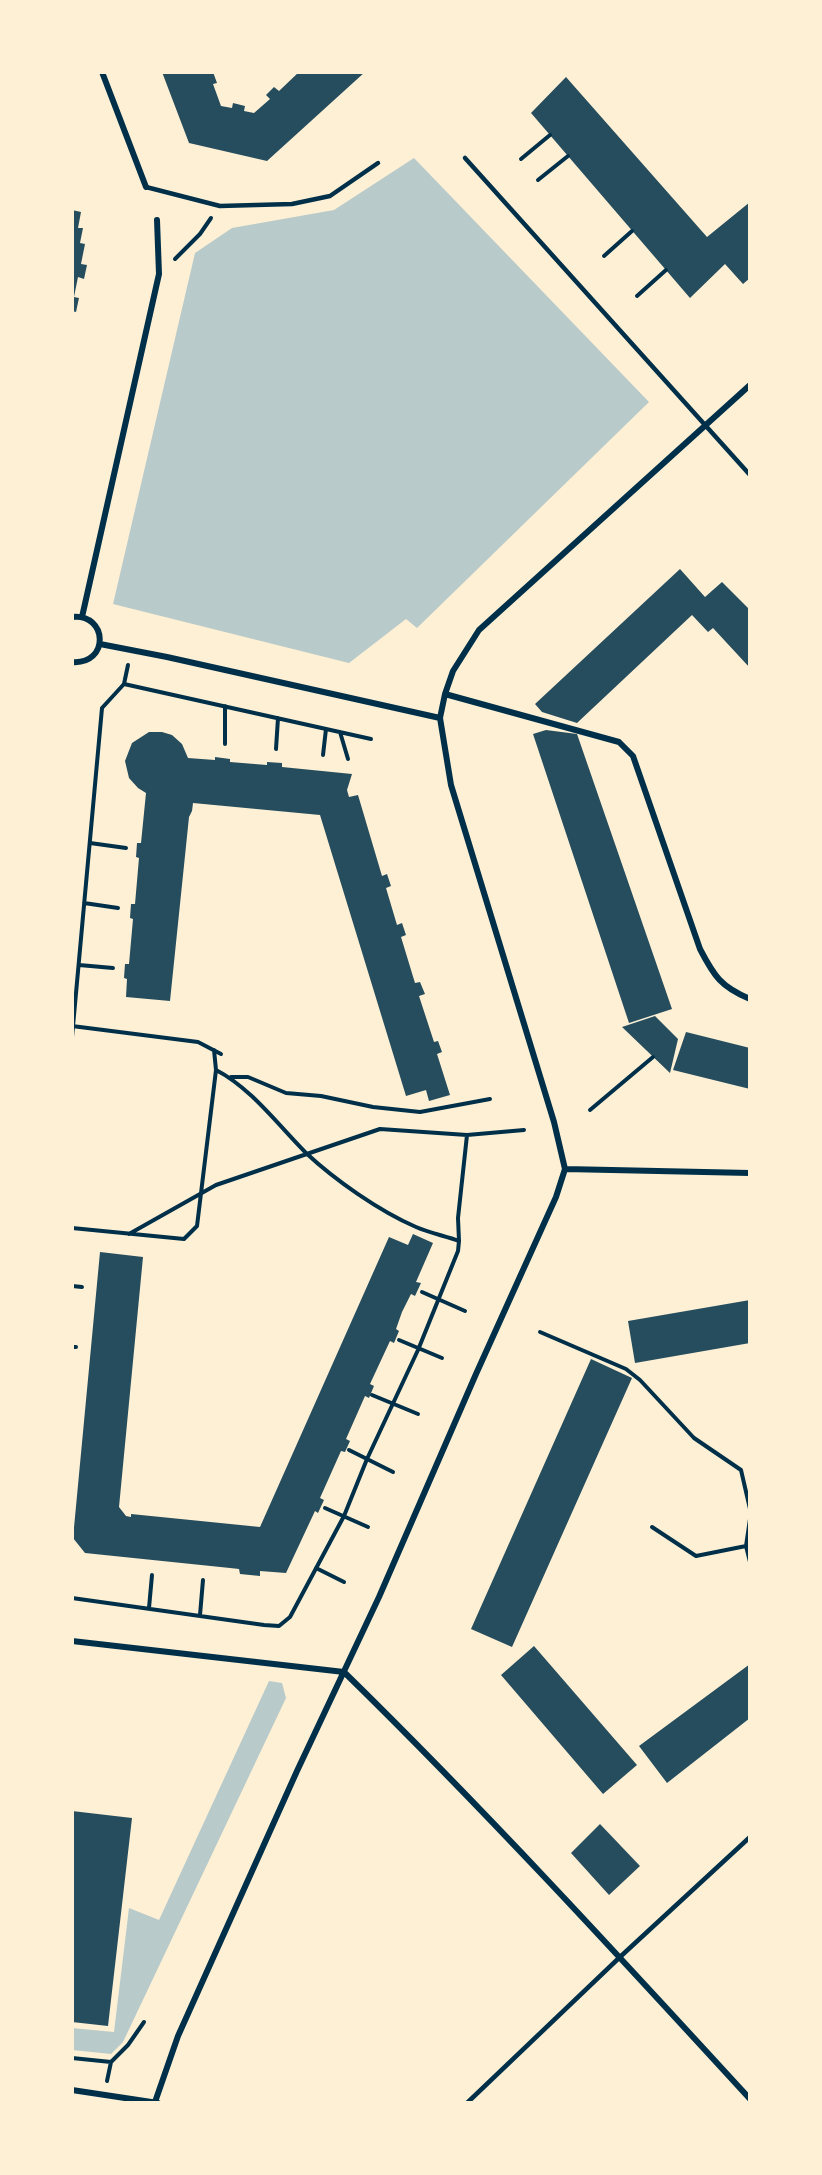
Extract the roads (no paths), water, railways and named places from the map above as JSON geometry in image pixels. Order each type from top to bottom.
[{"type":"street","points":[[102,72],[146,186]]},
{"type":"street","points":[[82,617],[159,274],[157,220]]},
{"type":"street","points":[[72,2090],[157,2103],[178,2036],[297,1772],[380,1597],[476,1374],[556,1197],[565,1169],[554,1122],[451,785],[440,718],[453,671],[479,630],[750,385]]},
{"type":"street","points":[[72,617],[82,617],[88,620],[98,630],[100,644],[97,652],[90,658],[82,662],[73,662],[72,671]]},
{"type":"street","points":[[100,644],[440,718]]},
{"type":"street","points":[[445,694],[619,742],[633,756],[700,949],[710,968],[729,990],[750,999]]},
{"type":"street","points":[[565,1169],[750,1173]]},
{"type":"street","points":[[72,1641],[344,1671],[620,1957],[750,2099]]},
{"type":"lane","points":[[465,158],[750,475]]},
{"type":"lane","points":[[146,186],[220,206],[292,204],[330,196],[378,163]]},
{"type":"lane","points":[[467,2103],[750,1837]]}]
